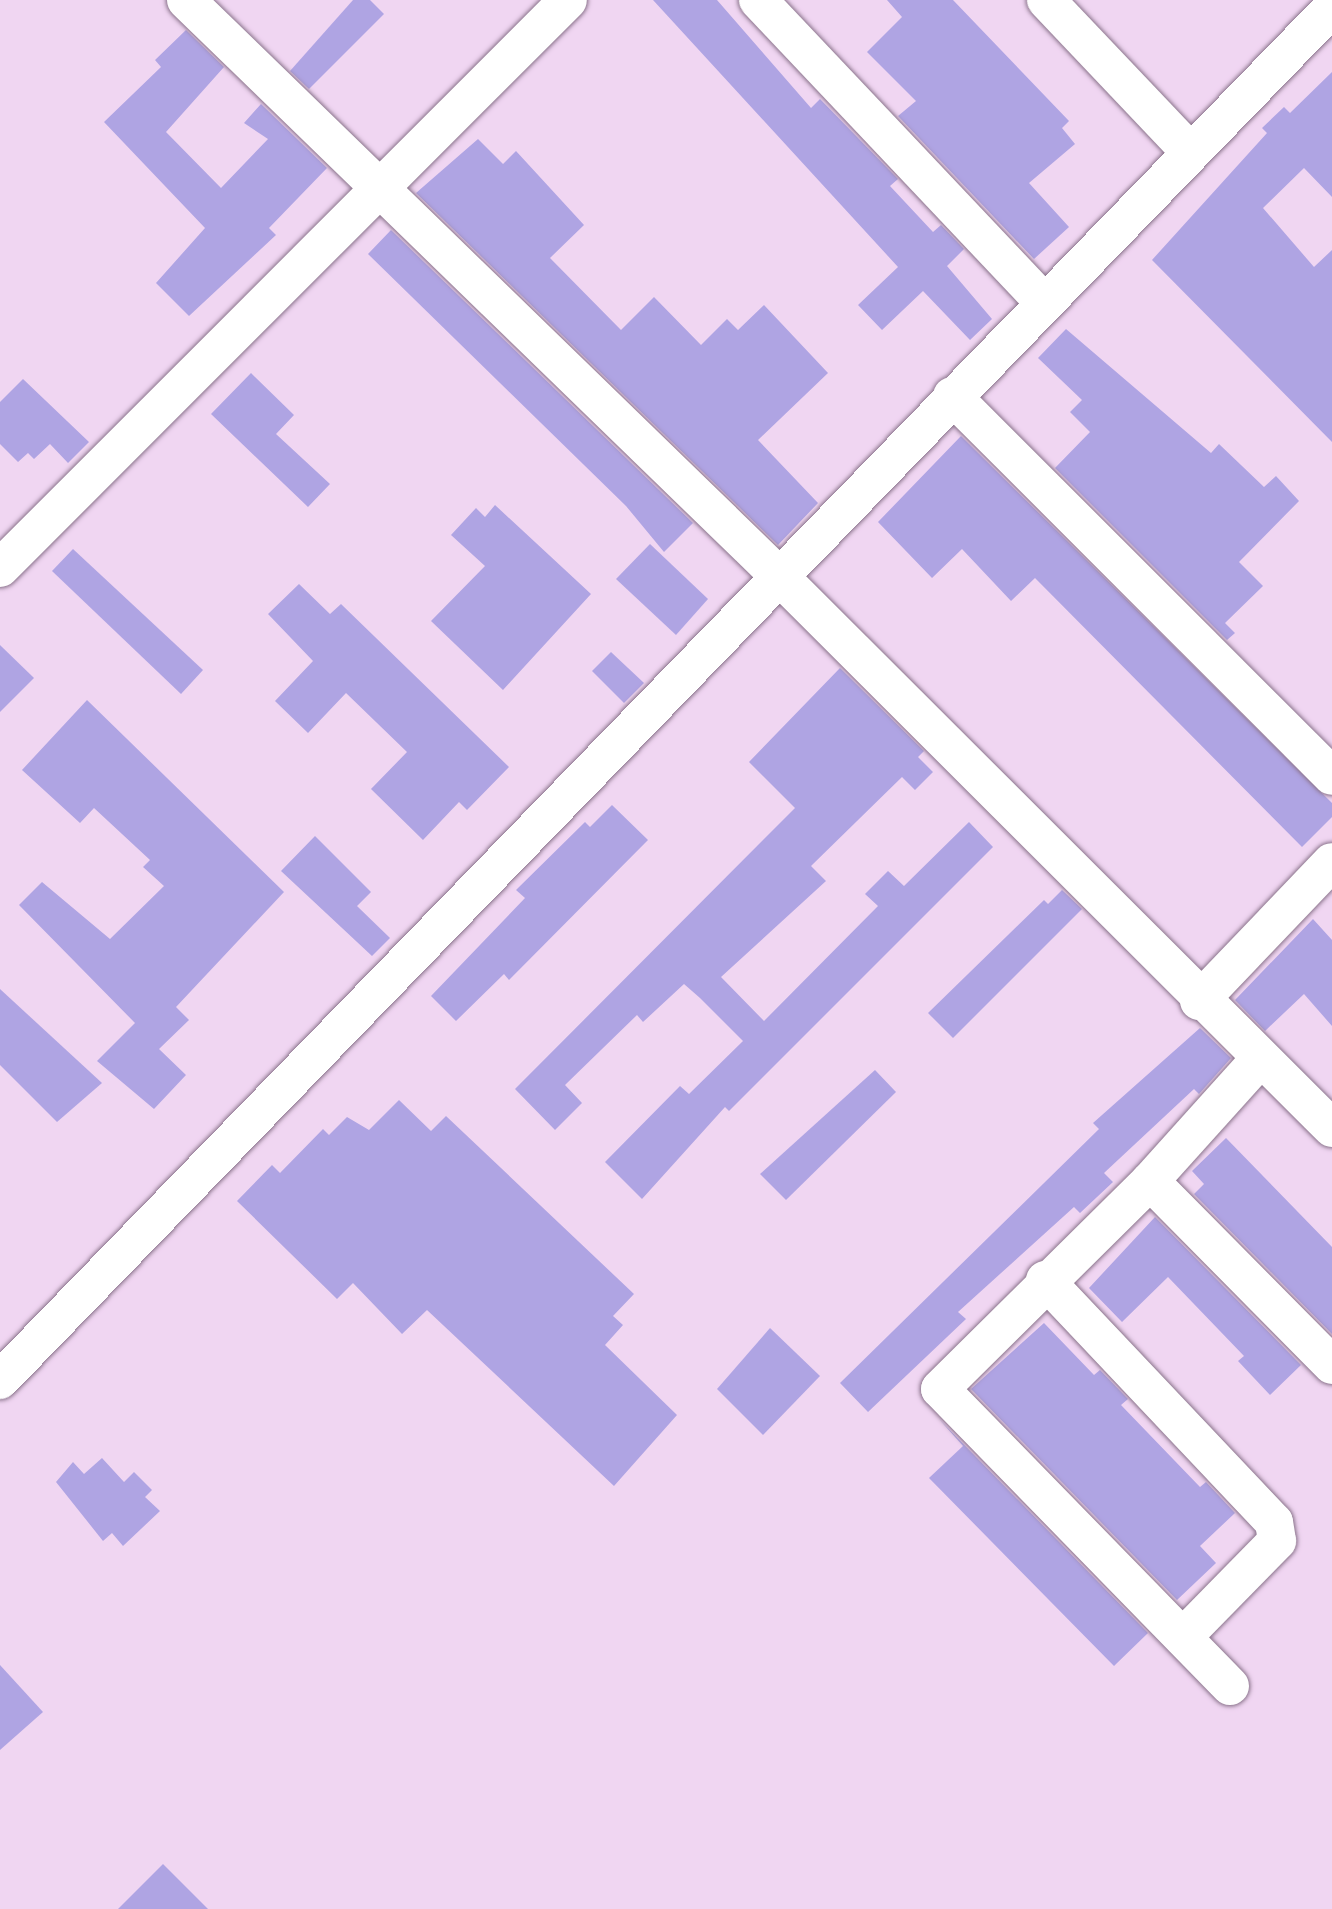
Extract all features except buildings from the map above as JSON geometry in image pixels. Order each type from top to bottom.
[{"type":"street","points":[[186,0],[777,573],[1199,1001],[1332,1128]]},
{"type":"street","points":[[0,568],[568,0]]},
{"type":"street","points":[[758,0],[1044,302]]},
{"type":"street","points":[[1046,0],[1190,152]]},
{"type":"street","points":[[0,1380],[777,573],[1332,8]]},
{"type":"street","points":[[952,396],[1332,776]]},
{"type":"street","points":[[1199,1001],[1332,862]]},
{"type":"street","points":[[1230,1686],[940,1390],[1045,1280],[1150,1181],[1260,1059]]},
{"type":"street","points":[[1150,1181],[1332,1365]]},
{"type":"street","points":[[1045,1280],[1274,1522],[1277,1541],[1183,1637]]}]
